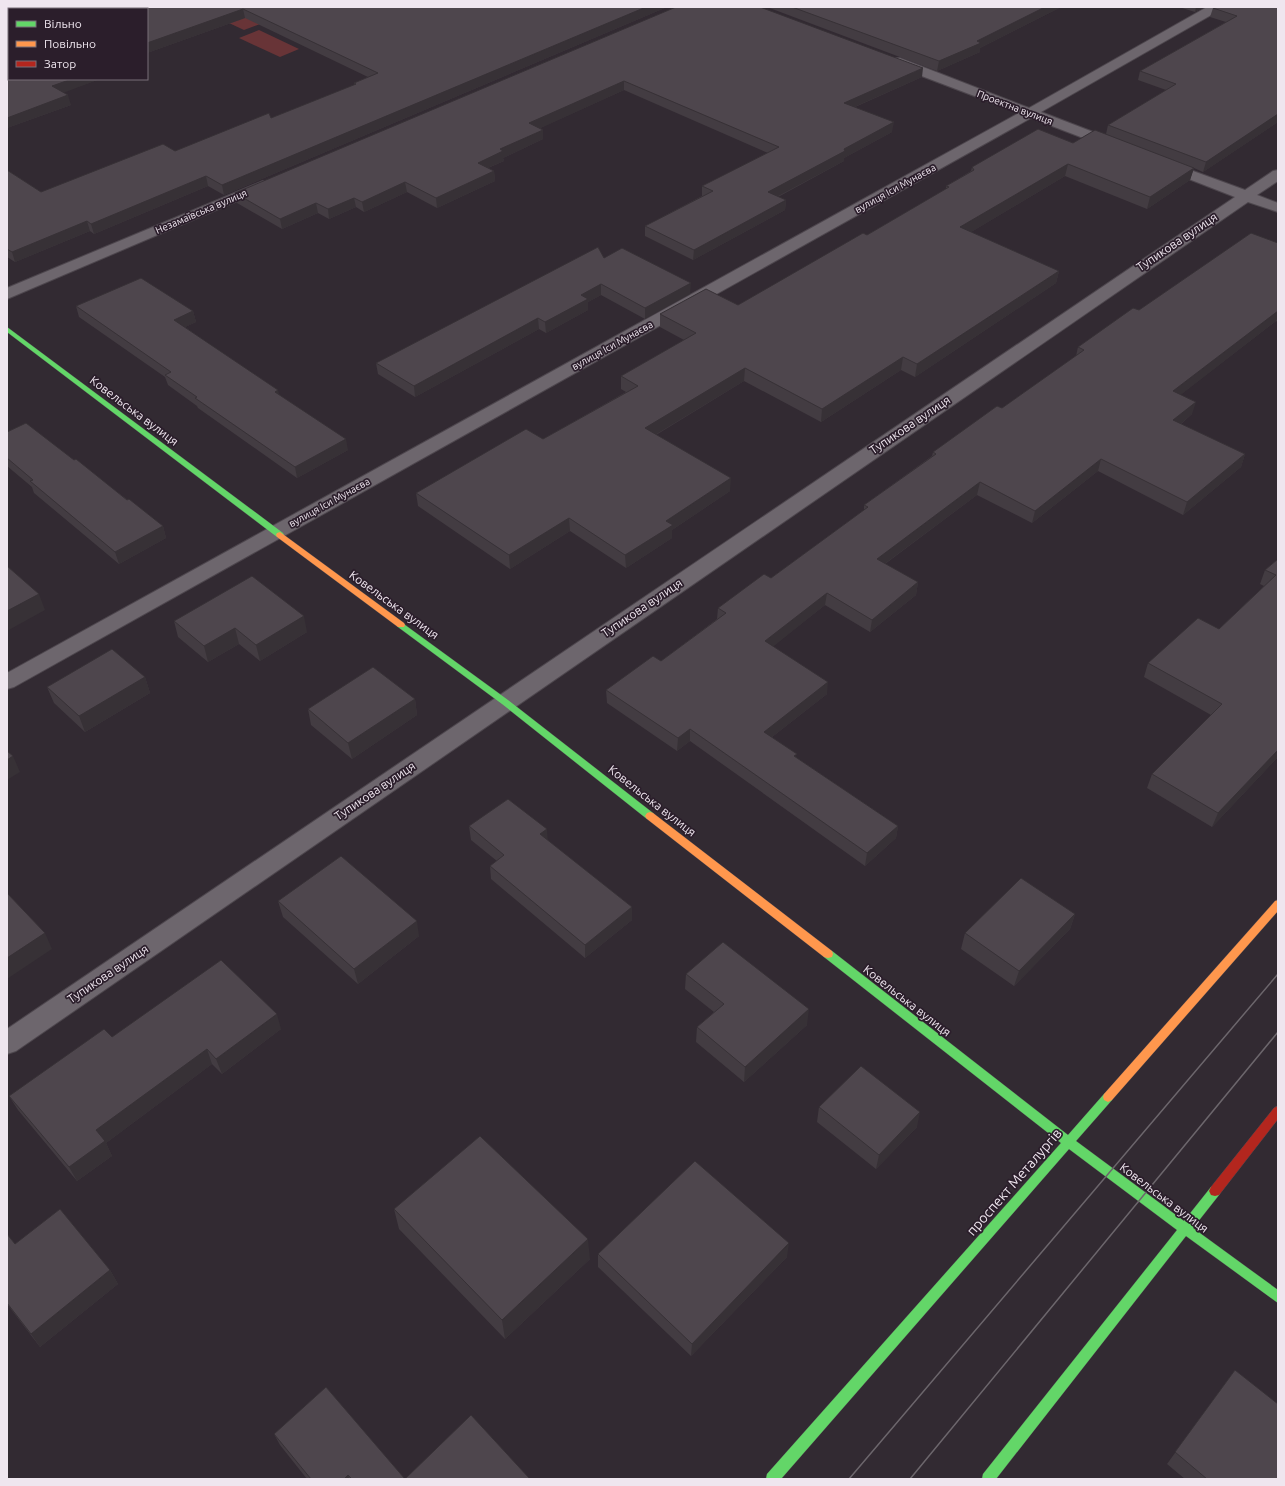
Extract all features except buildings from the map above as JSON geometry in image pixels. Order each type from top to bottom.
[{"type":"street","name":"вулиця Іси Мунаєва","points":[[7,682],[1031,112],[1216,7]]},
{"type":"street","name":"Проектна вулиця","points":[[884,57],[1127,150]]},
{"type":"street","points":[[1149,158],[1278,208]]},
{"type":"street","name":"Тупикова вулиця","points":[[7,1043],[1278,174]]},
{"type":"street","name":"Незамаївська вулиця","points":[[7,294],[278,178]]},
{"type":"street","name":"Ковельська вулиця","points":[[7,330],[275,532],[505,702],[1068,1142],[1278,1297]]},
{"type":"street","name":"проспект Металургів","points":[[772,1479],[1278,904]]},
{"type":"street","points":[[988,1479],[1278,1111]]},
{"type":"shaded area","points":[[248,16],[263,23],[244,30],[229,23]]},
{"type":"shaded area","points":[[259,30],[299,49],[280,57],[239,38]]},
{"type":"tram line","points":[[849,1479],[1278,974]]},
{"type":"tram line","points":[[910,1479],[1278,1032]]},
{"type":"traffic: fast","points":[[7,329],[280,535]]},
{"type":"traffic: fast","points":[[401,625],[505,702],[650,816]]},
{"type":"traffic: fast","points":[[828,954],[1068,1142],[1278,1297]]},
{"type":"traffic: fast","points":[[772,1479],[1108,1097]]},
{"type":"traffic: fast","points":[[988,1479],[1215,1191]]},
{"type":"traffic: slow","points":[[280,535],[401,625]]},
{"type":"traffic: slow","points":[[650,816],[828,954]]},
{"type":"traffic: slow","points":[[1108,1097],[1278,904]]},
{"type":"traffic: jam","points":[[1215,1191],[1278,1111]]}]
